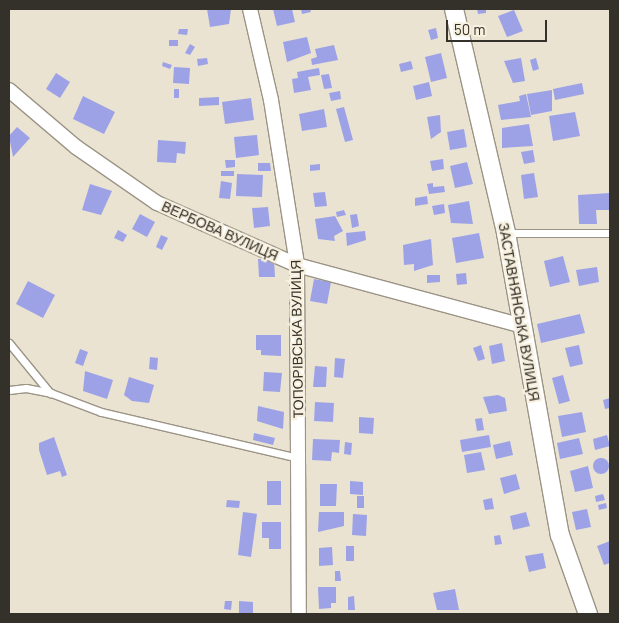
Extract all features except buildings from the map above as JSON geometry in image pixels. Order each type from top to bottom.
[{"type":"street","name":"ТОПОРІВСЬКА ВУЛИЦЯ","points":[[250,9],[271,100],[297,265],[300,614]]},
{"type":"street","name":"ЗАСТАВНЯНСЬКА ВУЛИЦЯ","points":[[454,9],[506,233],[519,325],[560,535],[588,614]]},
{"type":"street","name":"ВЕРБОВА ВУЛИЦЯ","points":[[9,90],[76,147],[157,203],[297,265],[519,325]]},
{"type":"lane","points":[[506,233],[610,233]]},
{"type":"lane","points":[[9,343],[51,393]]},
{"type":"lane","points":[[9,390],[26,388],[51,393],[101,412],[298,458]]}]
